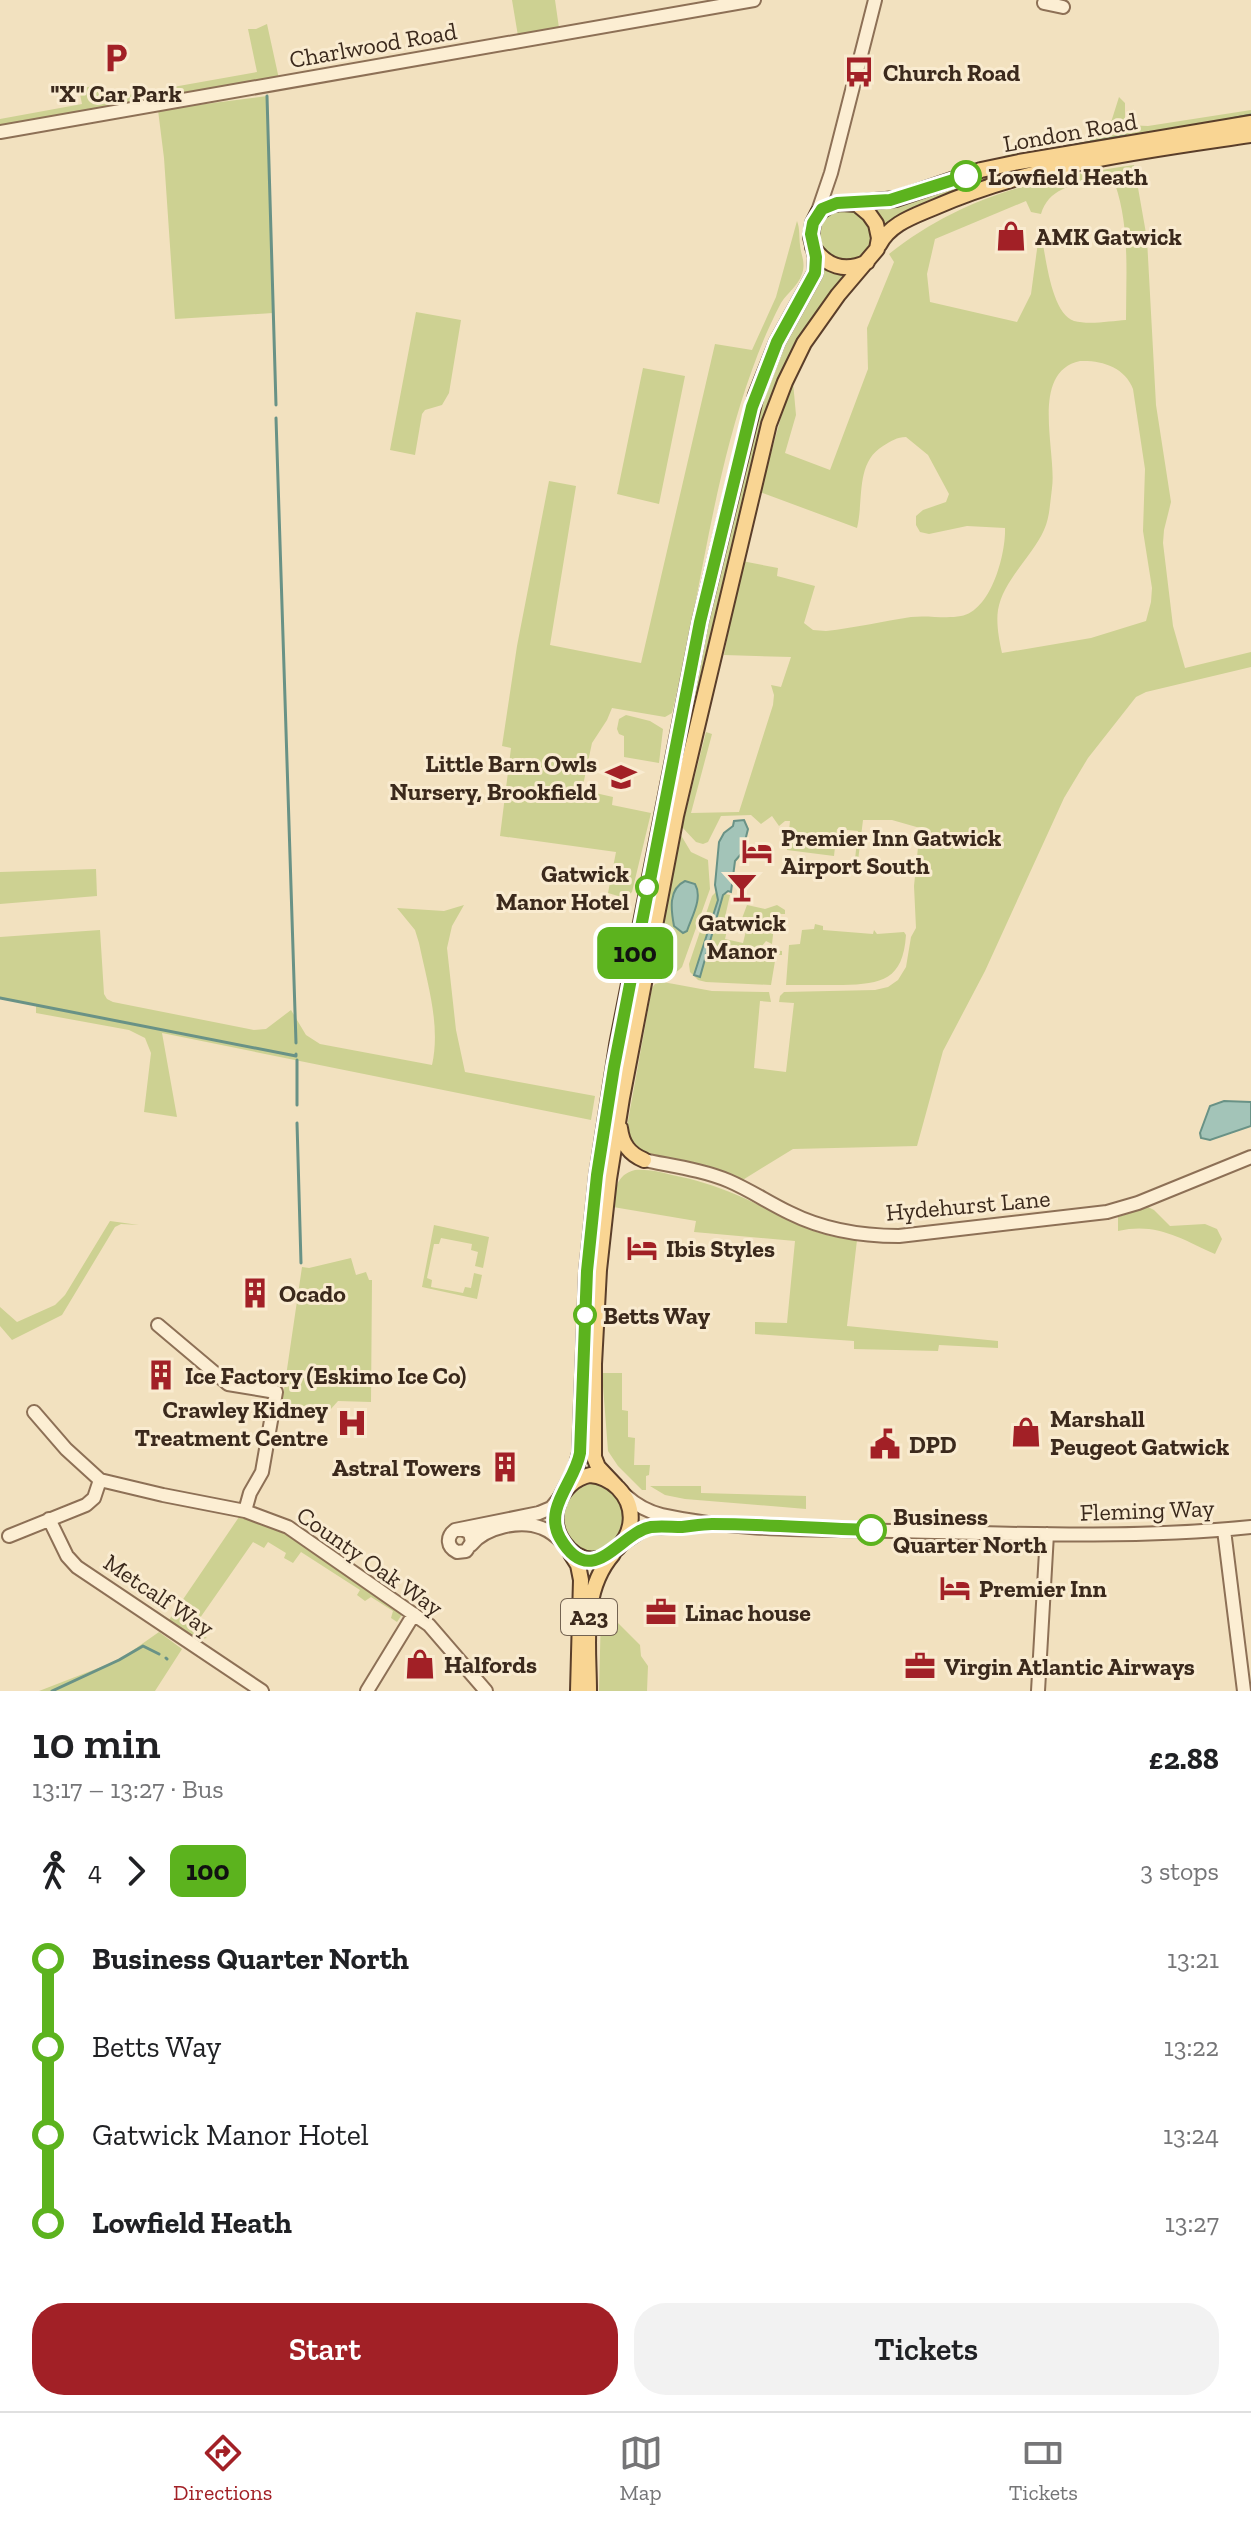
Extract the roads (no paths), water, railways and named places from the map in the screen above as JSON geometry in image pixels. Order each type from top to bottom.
[{"type":"main road","name":"London Road","points":[[852,203],[896,199],[981,170],[1019,162],[1251,123]]},
{"type":"main road","name":"London Road","points":[[877,249],[887,233],[905,220],[1009,179],[1089,161],[1251,135]]},
{"type":"main road","points":[[852,203],[869,214],[876,224],[879,238],[877,249],[838,295],[804,343],[764,440],[676,816],[609,1179],[595,1329],[593,1445],[596,1464],[628,1502],[631,1518],[629,1531],[617,1549],[605,1557],[589,1560],[580,1558],[565,1545],[557,1532],[555,1520],[580,1453],[587,1271],[617,1045],[700,622],[749,420],[763,375],[777,342],[814,277],[816,267],[811,234],[816,218],[822,209],[830,205],[852,203]]},
{"type":"main road","points":[[813,246],[825,261],[837,267],[867,262]]},
{"type":"main road","points":[[622,1098],[622,1140],[631,1153],[644,1160]]},
{"type":"main road","points":[[609,1179],[622,1163],[644,1160]]},
{"type":"main road","points":[[562,1495],[571,1484],[586,1476],[602,1477],[618,1489]]},
{"type":"main road","name":"A23","points":[[565,1545],[578,1565],[581,1580],[578,1691]]},
{"type":"main road","name":"A23","points":[[589,1691],[590,1600],[596,1578],[617,1549]]},
{"type":"street","name":"Charlwood Road","points":[[0,132],[754,0]]},
{"type":"street","points":[[816,218],[831,173],[875,0]]},
{"type":"street","points":[[1040,17],[1044,2],[1063,7]]},
{"type":"street","points":[[831,173],[833,189],[852,203]]},
{"type":"street","name":"Hydehurst Lane","points":[[644,1160],[729,1181],[790,1213],[828,1228],[865,1235],[899,1236],[1107,1212],[1138,1203],[1251,1157]]},
{"type":"street","points":[[158,1325],[228,1384],[277,1385],[262,1472],[250,1493],[245,1511]]},
{"type":"street","name":"County Oak Way","points":[[37,1416],[68,1452],[100,1480],[245,1511],[288,1527],[436,1631],[455,1658],[484,1687],[494,1691]]},
{"type":"street","points":[[9,1536],[88,1503],[95,1495],[100,1480]]},
{"type":"street","name":"Fleming Way","points":[[618,1489],[635,1504],[653,1513],[709,1524]]},
{"type":"street","points":[[562,1495],[551,1508],[541,1512],[457,1529],[451,1533],[449,1545],[455,1551],[462,1552],[489,1531],[525,1525],[546,1529],[565,1545]]},
{"type":"street","name":"Metcalf Way","points":[[49,1519],[68,1559],[77,1567],[262,1691]]},
{"type":"street","name":"Fleming Way","points":[[617,1549],[646,1528],[709,1524],[1145,1536],[1251,1527]]},
{"type":"street","points":[[462,1529],[471,1536],[471,1545]]},
{"type":"street","points":[[1224,1530],[1244,1691]]},
{"type":"street","points":[[1038,1691],[1041,1611],[1037,1586],[1043,1534]]},
{"type":"street","points":[[367,1691],[414,1614]]},
{"type":"water","points":[[744,820],[748,829],[742,853],[735,861],[731,892],[723,895],[700,977],[694,975],[718,900],[715,885],[719,842],[734,821]]},
{"type":"water","points":[[685,881],[695,884],[698,895],[687,931],[683,933],[674,926],[672,907],[676,889]]},
{"type":"water","points":[[1224,1101],[1251,1102],[1251,1126],[1210,1140],[1201,1138],[1210,1106]]},
{"type":"waterway","points":[[267,96],[276,405]]},
{"type":"waterway","points":[[1231,119],[1251,115]]},
{"type":"waterway","points":[[1136,135],[1156,132]]},
{"type":"waterway","points":[[1064,147],[1126,136]]},
{"type":"waterway","points":[[276,418],[296,1043]]},
{"type":"waterway","points":[[0,998],[296,1054]]},
{"type":"waterway","points":[[297,1060],[297,1105]]},
{"type":"waterway","points":[[297,1123],[301,1263]]},
{"type":"waterway","points":[[52,1691],[143,1646],[159,1654]]},
{"type":"place","name":"\"X\" Car Park","points":[[116,58]]},
{"type":"place","name":"Church Road","points":[[859,72]]},
{"type":"place","name":"Lowfield Heath","points":[[966,176]]},
{"type":"place","name":"AMK Gatwick","points":[[1011,236]]},
{"type":"place","name":"Little Barn Owls Nursery, Brookfield","points":[[621,777]]},
{"type":"place","name":"Premier Inn Gatwick Airport South","points":[[757,851]]},
{"type":"place","name":"Gatwick Manor Hotel","points":[[647,887]]},
{"type":"place","name":"Gatwick Manor","points":[[742,887]]},
{"type":"place","name":"Ibis Styles","points":[[642,1248]]},
{"type":"place","name":"Ocado","points":[[255,1293]]},
{"type":"place","name":"Betts Way","points":[[585,1315]]},
{"type":"place","name":"Ice Factory (Eskimo Ice Co)","points":[[161,1375]]},
{"type":"place","name":"Crawley Kidney Treatment Centre","points":[[352,1423]]},
{"type":"place","name":"Marshall Peugeot Gatwick","points":[[1026,1432]]},
{"type":"place","name":"DPD","points":[[885,1444]]},
{"type":"place","name":"Astral Towers","points":[[505,1467]]},
{"type":"place","name":"Business Quarter North","points":[[871,1530]]},
{"type":"place","name":"Premier Inn","points":[[955,1588]]},
{"type":"place","name":"Linac house","points":[[661,1612]]},
{"type":"place","name":"Halfords","points":[[420,1664]]},
{"type":"place","name":"Virgin Atlantic Airways","points":[[920,1666]]}]
